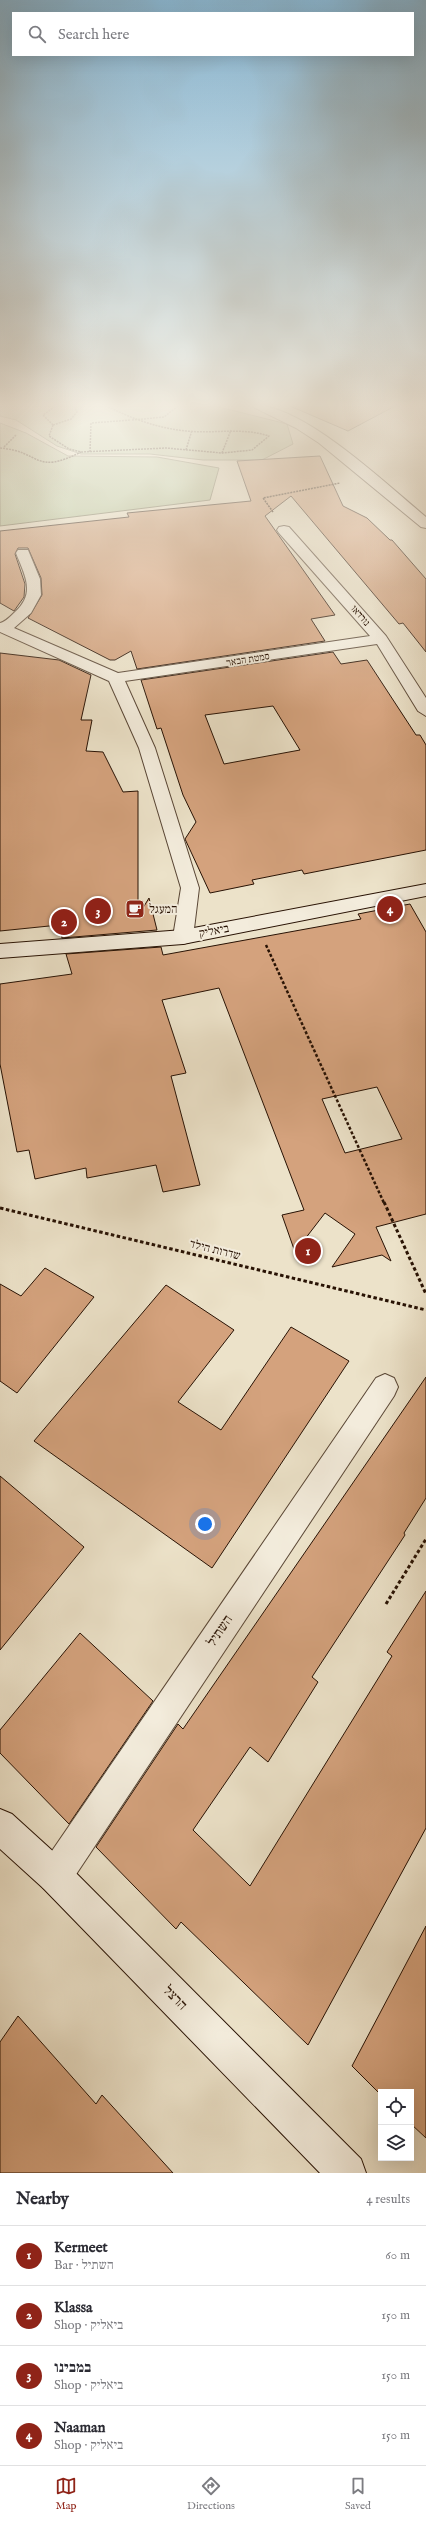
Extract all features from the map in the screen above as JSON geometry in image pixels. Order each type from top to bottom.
[{"type":"street","points":[[406,507],[426,524]]},
{"type":"street","name":"נורדאו","points":[[284,530],[381,639],[426,711]]},
{"type":"street","points":[[23,553],[36,584],[36,594],[31,605],[2,627],[116,678],[147,748],[190,888],[183,937]]},
{"type":"street","name":"סמטת הבאר","points":[[116,678],[381,639]]},
{"type":"street","name":"ביאליק","points":[[0,951],[183,937],[426,890]]},
{"type":"street","name":"השתיל","points":[[55,1876],[385,1387]]},
{"type":"street","name":"הרצל","points":[[0,1826],[55,1876],[346,2173]]},
{"type":"path","points":[[269,507],[284,530]]},
{"type":"path","points":[[255,923],[426,1294]]},
{"type":"path","name":"שדרות הילד","points":[[0,1208],[426,1310]]},
{"type":"path","points":[[386,1604],[426,1540]]},
{"type":"green space","points":[[0,507],[150,507],[0,526]]},
{"type":"building","points":[[185,507],[276,507],[265,516],[335,615],[311,619],[325,641],[137,669],[131,651],[115,660],[110,660],[28,618],[42,595],[41,578],[28,548],[18,548],[15,554],[25,584],[24,597],[14,611],[0,603],[0,531],[129,517],[127,513]]},
{"type":"building","points":[[301,507],[346,507],[367,518],[390,540],[392,540],[426,579],[426,652],[403,623],[399,624]]},
{"type":"building","points":[[333,652],[341,664],[367,660],[416,735],[420,735],[426,745],[426,850],[304,874],[302,870],[252,880],[254,884],[210,893],[185,839],[196,822],[183,795],[161,728],[157,729],[141,680]],"holes":[[[273,706],[300,750],[224,764],[205,715]]]},
{"type":"building","points":[[0,653],[59,660],[91,675],[81,720],[92,720],[86,751],[103,752],[123,792],[138,791],[138,916],[149,898],[157,930],[62,938],[59,925],[0,931]]},
{"type":"building","points":[[410,904],[426,932],[426,1214],[376,1227],[391,1261],[382,1255],[332,1267],[355,1234],[325,1213],[295,1252],[282,1215],[304,1210],[219,988],[162,1000],[186,1073],[171,1076],[200,1185],[163,1192],[156,1165],[87,1178],[86,1168],[35,1179],[29,1150],[17,1152],[0,1064],[0,984],[72,974],[66,954],[161,947],[163,955],[361,919],[358,914]],"holes":[[[377,1087],[402,1139],[345,1153],[322,1099]]]},
{"type":"building","points":[[45,1268],[94,1297],[17,1393],[0,1381],[0,1284],[21,1296]]},
{"type":"building","points":[[166,1285],[234,1330],[178,1402],[221,1430],[291,1327],[349,1361],[212,1568],[34,1441]]},
{"type":"building","points":[[426,1377],[426,1498],[404,1533],[405,1535],[312,1677],[318,1682],[268,1762],[250,1747],[193,1830],[250,1886],[392,1656],[387,1652],[426,1591],[426,1828],[308,2045],[181,1922],[176,1929],[96,1847],[178,1724],[183,1729]]},
{"type":"building","points":[[0,1476],[84,1547],[0,1650]]},
{"type":"building","points":[[80,1633],[153,1701],[69,1824],[0,1753],[0,1730]]},
{"type":"building","points":[[426,1926],[426,2138],[414,2127],[414,2089],[378,2089],[378,2092],[352,2066]]},
{"type":"building","points":[[18,2016],[96,2104],[102,2095],[173,2173],[0,2173],[0,2042]]},
{"type":"place","name":"המעגל","points":[[135,909]]},
{"type":"place","name":"Naaman","points":[[390,909]]},
{"type":"place","name":"במבינו","points":[[98,911]]},
{"type":"place","name":"Klassa","points":[[64,922]]},
{"type":"place","name":"Kermeet","points":[[308,1251]]}]
